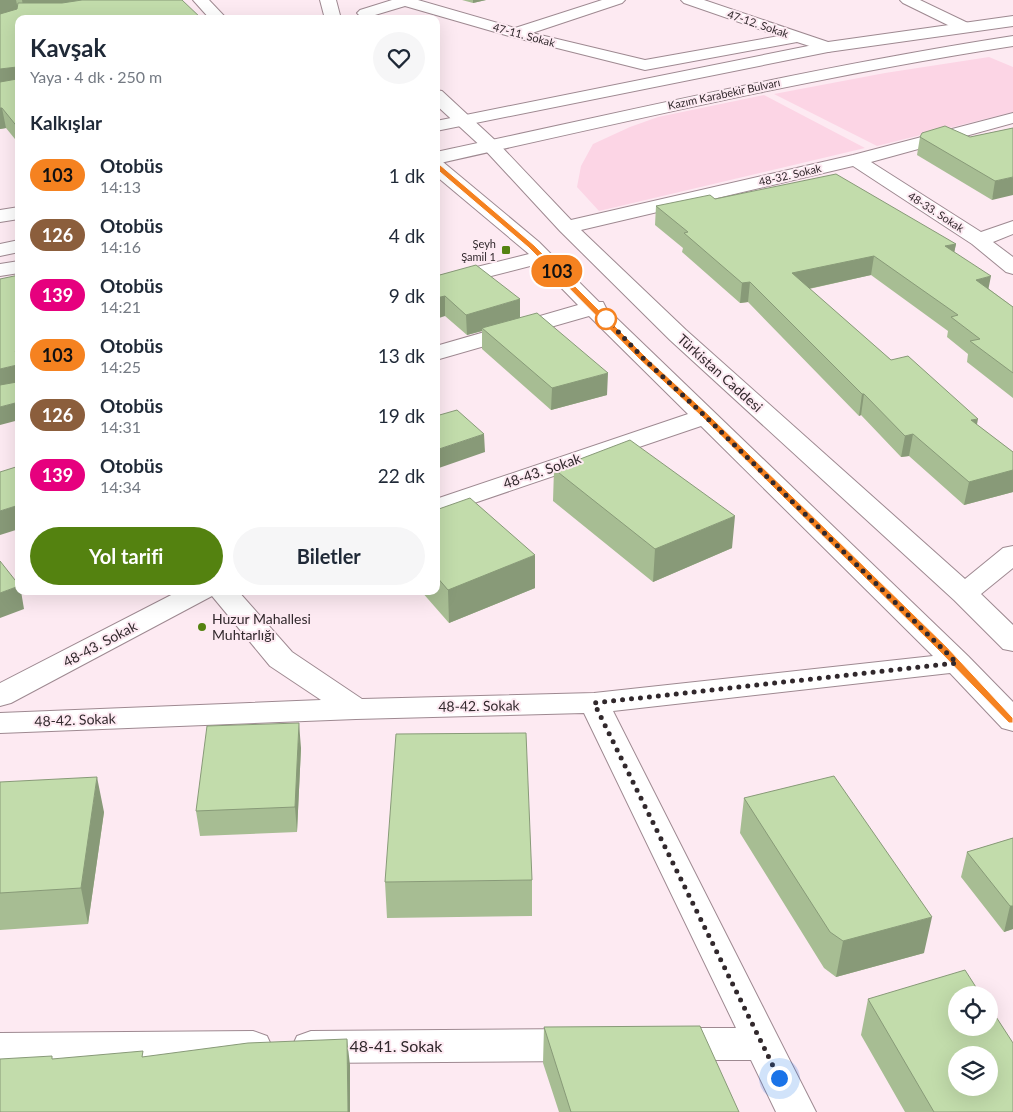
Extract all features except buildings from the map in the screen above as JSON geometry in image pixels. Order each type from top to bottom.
[{"type":"street","points":[[201,0],[215,15]]},
{"type":"street","points":[[328,0],[332,15]]},
{"type":"street","points":[[515,33],[617,0]]},
{"type":"street","name":"47-12. Sokak","points":[[689,0],[828,47]]},
{"type":"street","points":[[908,0],[964,28]]},
{"type":"street","points":[[364,11],[406,1]]},
{"type":"street","name":"47-11. Sokak","points":[[406,1],[515,33],[645,65],[797,37]]},
{"type":"street","name":"Kazım Karabekir Bulvarı","points":[[440,125],[828,47],[1013,21]]},
{"type":"street","name":"Kazım Karabekir Bulvarı","points":[[440,170],[491,146],[783,82],[922,55],[1013,41]]},
{"type":"street","name":"Türkistan Caddesi","points":[[440,99],[491,146],[567,227],[678,335],[964,594],[1013,642]]},
{"type":"street","name":"48-32. Sokak","points":[[567,227],[856,160],[1013,118]]},
{"type":"street","name":"48-33. Sokak","points":[[856,160],[979,240],[1013,268]]},
{"type":"street","points":[[440,171],[543,257],[644,359],[705,416],[957,663],[1013,721]]},
{"type":"street","points":[[0,216],[15,213]]},
{"type":"street","points":[[979,240],[1013,227]]},
{"type":"street","points":[[0,250],[15,247]]},
{"type":"street","points":[[440,283],[543,257]]},
{"type":"street","points":[[0,270],[15,268]]},
{"type":"street","points":[[440,352],[595,308]]},
{"type":"street","name":"48-43. Sokak","points":[[440,507],[705,416]]},
{"type":"street","points":[[964,594],[1013,554]]},
{"type":"street","name":"48-43. Sokak","points":[[0,696],[193,595]]},
{"type":"street","points":[[226,595],[281,659],[356,709]]},
{"type":"street","name":"48-42. Sokak","points":[[0,724],[356,709],[594,703],[957,663]]},
{"type":"street","points":[[594,703],[796,1112]]},
{"type":"street","name":"48-41. Sokak","points":[[0,1049],[762,1044]]},
{"type":"shaded area","points":[[989,57],[1013,67],[1013,112],[877,146],[774,94],[885,73]]},
{"type":"shaded area","points":[[764,95],[865,148],[599,211],[577,187],[581,166],[593,144],[630,127],[658,117]]},
{"type":"bus line","name":"103","points":[[440,169],[532,246],[644,359],[705,416],[943,649],[1013,721]]},
{"type":"place","name":"Şeyh Şamil 1","points":[[506,250]]},
{"type":"place","name":"Huzur Mahallesi Muhtarlığı","points":[[202,627]]},
{"type":"route","points":[[606,319],[644,359],[705,416],[957,663],[594,703],[779,1078]]}]
